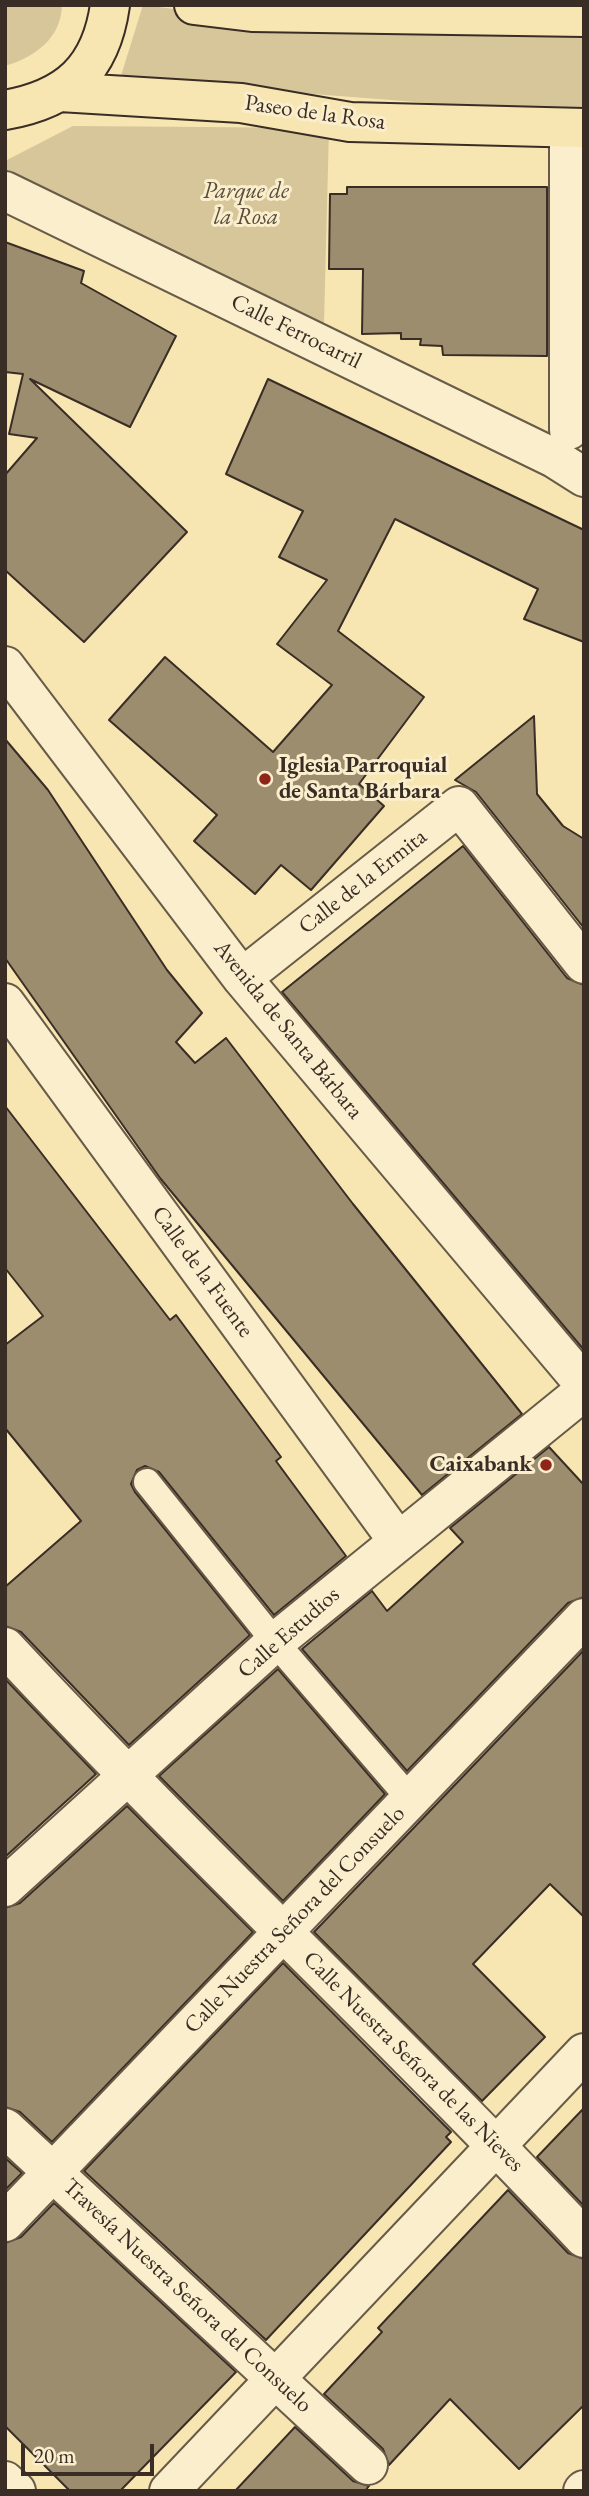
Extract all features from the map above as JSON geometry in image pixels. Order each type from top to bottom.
[{"type":"main road","name":"Paseo de la Rosa","points":[[5,110],[33,105],[60,92],[81,75],[96,54],[106,29],[110,5]]},
{"type":"main road","points":[[194,5],[252,12],[584,17]]},
{"type":"main road","name":"Paseo de la Rosa","points":[[60,92],[241,103],[350,122],[577,128]]},
{"type":"street","name":"Paseo de la Rosa","points":[[569,430],[577,128]]},
{"type":"street","name":"Calle Ferrocarril","points":[[5,191],[554,458],[584,477]]},
{"type":"street","name":"Avenida de Santa Bárbara","points":[[5,666],[242,978],[584,1384]]},
{"type":"street","name":"Calle de la Ermita","points":[[242,978],[459,806],[584,964]]},
{"type":"street","name":"Calle de la Fuente","points":[[5,1003],[398,1541]]},
{"type":"street","name":"Calle Estudios","points":[[5,1888],[275,1642],[584,1391]]},
{"type":"street","name":"Calle Nuestra Señora del Consuelo","points":[[5,2222],[584,1618]]},
{"type":"street","name":"Calle Nuestra Señora de las Nieves","points":[[5,1647],[127,1778],[496,2145],[584,2238]]},
{"type":"street","points":[[169,2491],[584,2053]]},
{"type":"street","name":"Travesía Nuestra Señora del Consuelo","points":[[5,2128],[368,2465]]},
{"type":"street","points":[[5,2481],[16,2491]]},
{"type":"lane","points":[[147,1482],[275,1642],[411,1800]]},
{"type":"green space","points":[[5,5],[62,5],[57,27],[45,44],[37,51],[8,65],[5,65]]},
{"type":"green space","points":[[143,5],[281,23],[584,29],[584,115],[120,79]]},
{"type":"green space","name":"Parque de la Rosa","points":[[73,126],[329,128],[324,323],[5,188],[5,161]]},
{"type":"building","points":[[347,187],[547,187],[547,356],[443,355],[442,346],[420,345],[421,339],[401,339],[401,333],[362,334],[363,269],[329,269],[330,194],[347,194]]},
{"type":"building","points":[[5,242],[84,271],[81,283],[176,336],[130,427],[30,379],[187,532],[84,642],[5,570],[5,475],[37,438],[9,434],[23,374],[5,372]]},
{"type":"building","points":[[268,379],[584,530],[584,642],[524,619],[538,589],[395,519],[338,631],[424,697],[359,784],[384,806],[311,890],[281,865],[255,894],[194,841],[217,815],[109,720],[165,657],[273,752],[332,685],[277,644],[327,580],[279,557],[303,511],[226,474]]},
{"type":"building","points":[[534,716],[537,794],[563,826],[584,839],[584,928],[476,792],[455,780]]},
{"type":"building","points":[[5,739],[48,790],[167,970],[202,1013],[176,1042],[195,1063],[226,1038],[353,1204],[522,1414],[422,1495],[160,1178],[5,958]]},
{"type":"building","points":[[463,846],[567,978],[584,985],[584,1350],[282,992]]},
{"type":"building","points":[[5,1106],[170,1320],[176,1315],[281,1457],[276,1461],[346,1556],[274,1615],[159,1472],[145,1466],[137,1470],[131,1484],[135,1492],[250,1635],[129,1745],[21,1632],[5,1626],[5,1587],[81,1521],[5,1428],[5,1345],[43,1316],[5,1268]]},
{"type":"building","points":[[549,1447],[584,1485],[584,1597],[568,1603],[407,1771],[302,1649],[372,1591],[387,1611],[463,1542],[450,1528]]},
{"type":"building","points":[[584,1650],[584,1917],[550,1884],[473,1964],[545,2037],[482,2101],[314,1932]]},
{"type":"building","points":[[278,1669],[385,1794],[283,1901],[159,1776]]},
{"type":"building","points":[[5,1679],[96,1774],[5,1857]]},
{"type":"building","points":[[127,1806],[253,1932],[52,2142],[20,2112],[5,2107],[5,1908],[20,1903]]},
{"type":"building","points":[[283,1963],[451,2132],[446,2137],[451,2142],[266,2340],[84,2171]]},
{"type":"building","points":[[584,2108],[584,2206],[537,2157]]},
{"type":"building","points":[[5,2158],[22,2173],[5,2190]]},
{"type":"building","points":[[508,2190],[568,2253],[584,2259],[584,2405],[519,2469],[450,2399],[389,2465],[383,2449],[324,2394],[382,2332],[378,2328]]},
{"type":"building","points":[[54,2203],[236,2372],[120,2491],[70,2491],[5,2426],[5,2243],[21,2237]]},
{"type":"building","points":[[295,2427],[353,2481],[369,2486],[365,2491],[235,2491]]},
{"type":"place","name":"Iglesia Parroquial de Santa Bárbara","points":[[265,779]]},
{"type":"place","name":"Caixabank","points":[[546,1465]]}]
